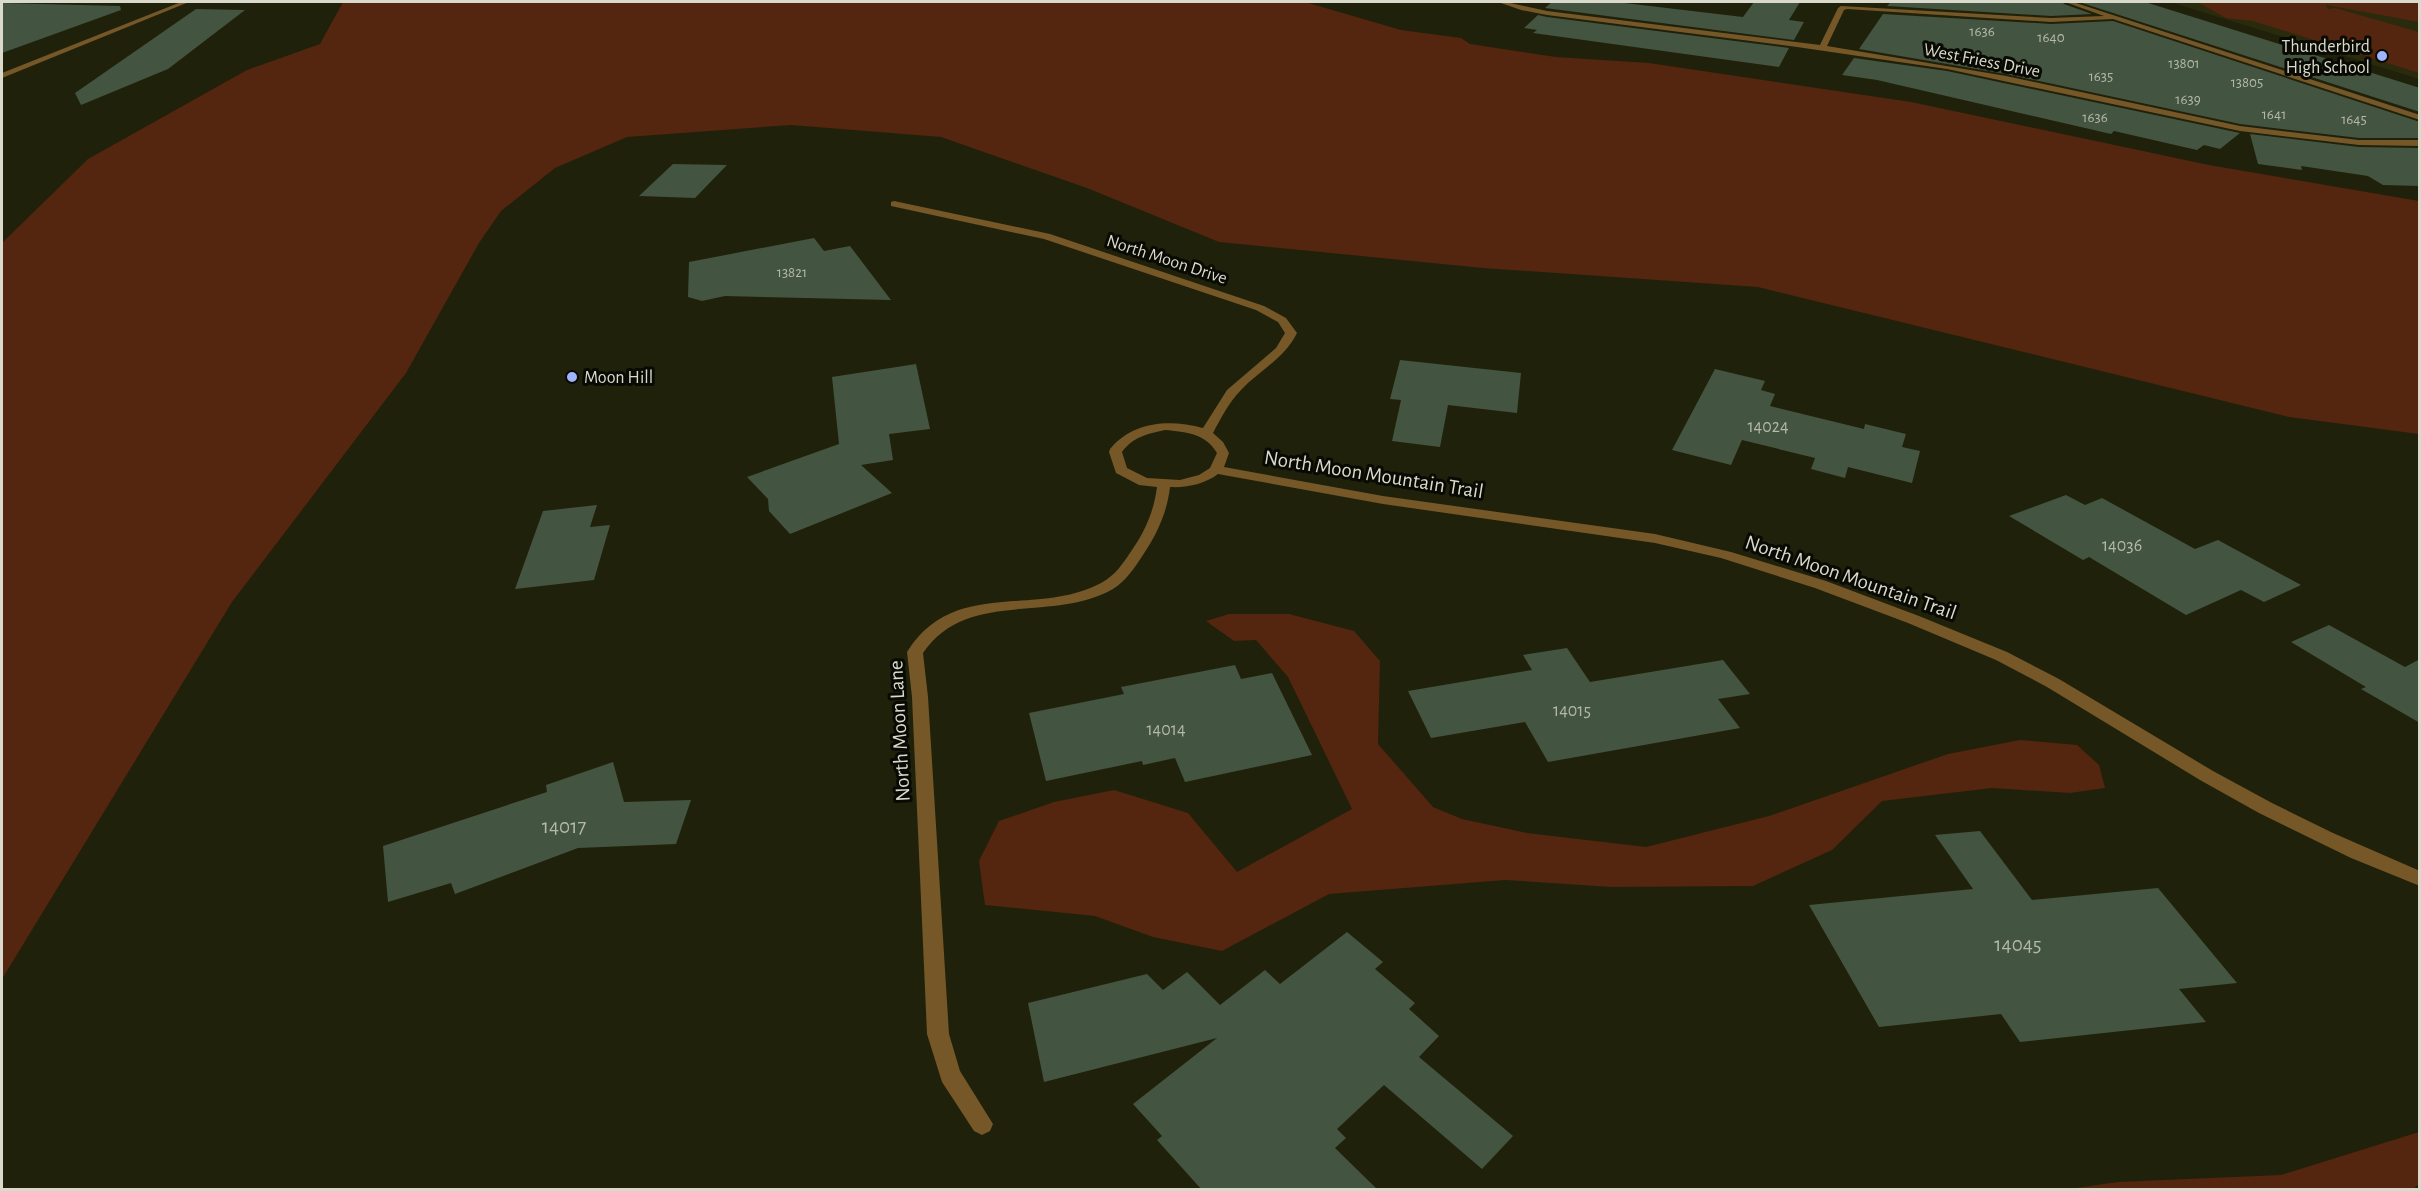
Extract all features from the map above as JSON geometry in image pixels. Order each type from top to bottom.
[{"type":"street","points":[[2,76],[186,2]]},
{"type":"street","name":"West Friess Drive","points":[[1502,2],[1537,11],[1947,67],[2232,129],[2348,142],[2420,143]]},
{"type":"street","points":[[2068,2],[2420,118]]},
{"type":"street","points":[[1822,49],[1841,8],[1846,7],[2074,21],[2115,17]]},
{"type":"street","name":"North Moon Drive","points":[[894,204],[1046,236],[1260,308],[1282,320],[1291,333],[1286,345],[1251,373],[1231,393],[1206,434]]},
{"type":"street","points":[[1165,426],[1191,428],[1218,442],[1223,453],[1216,470],[1203,478],[1180,484],[1164,485],[1144,482],[1121,470],[1115,452],[1124,440],[1141,431],[1165,426]]},
{"type":"street","name":"North Moon Mountain Trail","points":[[1216,470],[1438,508],[1549,520],[1615,532],[1724,555],[1820,585],[1976,644],[2043,675],[2175,757],[2262,807],[2352,852],[2420,879]]},
{"type":"street","name":"North Moon Lane","points":[[982,1124],[950,1075],[938,1034],[920,697],[915,652],[929,633],[945,621],[969,612],[1078,598],[1108,585],[1127,567],[1145,542],[1161,507],[1164,485]]},
{"type":"shaded area","points":[[343,2],[1305,2],[1401,30],[1461,38],[1470,44],[1556,57],[1649,63],[1911,102],[2209,165],[2419,201],[2419,434],[2289,417],[1758,287],[1483,268],[1219,242],[1087,188],[941,137],[791,125],[627,137],[555,168],[501,211],[479,243],[406,373],[232,602],[2,979],[2,243],[88,159],[247,70],[320,44]]},
{"type":"shaded area","name":"Thunderbird High School","points":[[2170,2],[2419,2],[2419,79]]},
{"type":"shaded area","name":"Thunderbird High School","points":[[2197,2],[2419,2],[2419,22],[2326,5],[2328,9],[2335,8],[2419,32],[2419,73],[2253,21],[2226,18]]},
{"type":"shaded area","points":[[1229,614],[1289,614],[1354,631],[1380,661],[1378,744],[1433,807],[1462,819],[1527,833],[1646,847],[1769,816],[1948,754],[2020,740],[2077,745],[2099,765],[2105,788],[2070,793],[1992,788],[1882,801],[1832,850],[1753,886],[1612,887],[1505,880],[1329,894],[1222,951],[1153,937],[1095,916],[985,905],[979,861],[999,821],[1054,802],[1114,790],[1188,813],[1237,872],[1352,809],[1288,677],[1256,640],[1234,641],[1206,621]]},
{"type":"shaded area","points":[[2419,1132],[2419,1184],[2413,1189],[2069,1189],[2118,1182],[2281,1175]]},
{"type":"building","points":[[1552,2],[1616,2],[1743,17],[1754,2],[1800,2],[1789,20],[1804,22],[1794,40],[1545,8]]},
{"type":"building","points":[[1891,2],[2063,2],[2092,14],[2051,16],[1887,6]]},
{"type":"building","points":[[2079,2],[2145,2],[2420,88],[2420,112]]},
{"type":"building","points":[[2,3],[120,6],[121,10],[2,53]]},
{"type":"building","points":[[196,9],[245,10],[168,69],[81,105],[75,93]]},
{"type":"building","points":[[1883,14],[2051,24],[2113,21],[2420,122],[2420,138],[2359,138],[2240,124],[2006,74],[1859,49]]},
{"type":"building","points":[[1538,15],[1789,48],[1779,67],[1533,33],[1537,30],[1524,28]]},
{"type":"building","points":[[1854,58],[1947,71],[2240,133],[2220,149],[2204,145],[2197,150],[2114,131],[2111,134],[1877,80],[1842,75]]},
{"type":"building","points":[[2250,134],[2359,147],[2420,148],[2420,186],[2383,185],[2368,176],[2301,166],[2302,170],[2258,164]]},
{"type":"building","points":[[673,164],[727,165],[695,198],[639,196]]},
{"type":"building","points":[[814,238],[824,251],[850,246],[891,300],[725,296],[702,301],[688,297],[689,262]]},
{"type":"building","points":[[1400,360],[1521,373],[1517,413],[1448,405],[1440,447],[1392,441],[1401,400],[1390,399]]},
{"type":"building","points":[[916,364],[930,429],[889,434],[893,460],[861,465],[892,493],[790,534],[769,511],[768,499],[747,477],[839,444],[832,377]]},
{"type":"building","points":[[1715,369],[1765,381],[1761,390],[1775,394],[1770,406],[1864,429],[1865,424],[1906,434],[1902,447],[1920,451],[1912,483],[1848,467],[1845,478],[1811,469],[1815,458],[1742,440],[1731,465],[1672,450]]},
{"type":"building","points":[[2066,495],[2085,505],[2102,498],[2195,549],[2218,540],[2301,585],[2264,602],[2241,590],[2186,615],[2089,557],[2083,560],[2009,516]]},
{"type":"building","points":[[597,505],[590,527],[610,525],[594,580],[515,589],[543,511]]},
{"type":"building","points":[[2329,625],[2405,667],[2420,659],[2420,723],[2361,689],[2366,687],[2291,642]]},
{"type":"building","points":[[1567,648],[1590,682],[1723,660],[1750,694],[1718,699],[1740,728],[1548,762],[1525,722],[1431,738],[1408,691],[1532,670],[1523,655]]},
{"type":"building","points":[[1235,665],[1241,679],[1272,673],[1312,755],[1185,782],[1175,758],[1143,765],[1142,761],[1046,781],[1029,713],[1124,694],[1121,687]]},
{"type":"building","points":[[613,762],[624,802],[691,800],[676,844],[578,848],[455,894],[451,883],[388,902],[383,846],[547,792],[546,785]]},
{"type":"building","points":[[1980,831],[2032,900],[2158,888],[2237,983],[2179,989],[2206,1022],[2020,1042],[2001,1014],[1879,1027],[1809,905],[1973,889],[1935,835]]},
{"type":"building","points":[[1347,932],[1383,962],[1375,969],[1415,1003],[1409,1009],[1439,1036],[1419,1057],[1513,1136],[1482,1169],[1384,1085],[1337,1129],[1346,1138],[1335,1148],[1378,1190],[1202,1190],[1157,1140],[1162,1136],[1133,1104],[1217,1038],[1044,1082],[1028,1003],[1147,974],[1163,990],[1187,972],[1220,1005],[1265,970],[1280,984]]},
{"type":"place","name":"Thunderbird High School","points":[[2382,56]]},
{"type":"place","name":"Moon Hill","points":[[572,377]]}]
